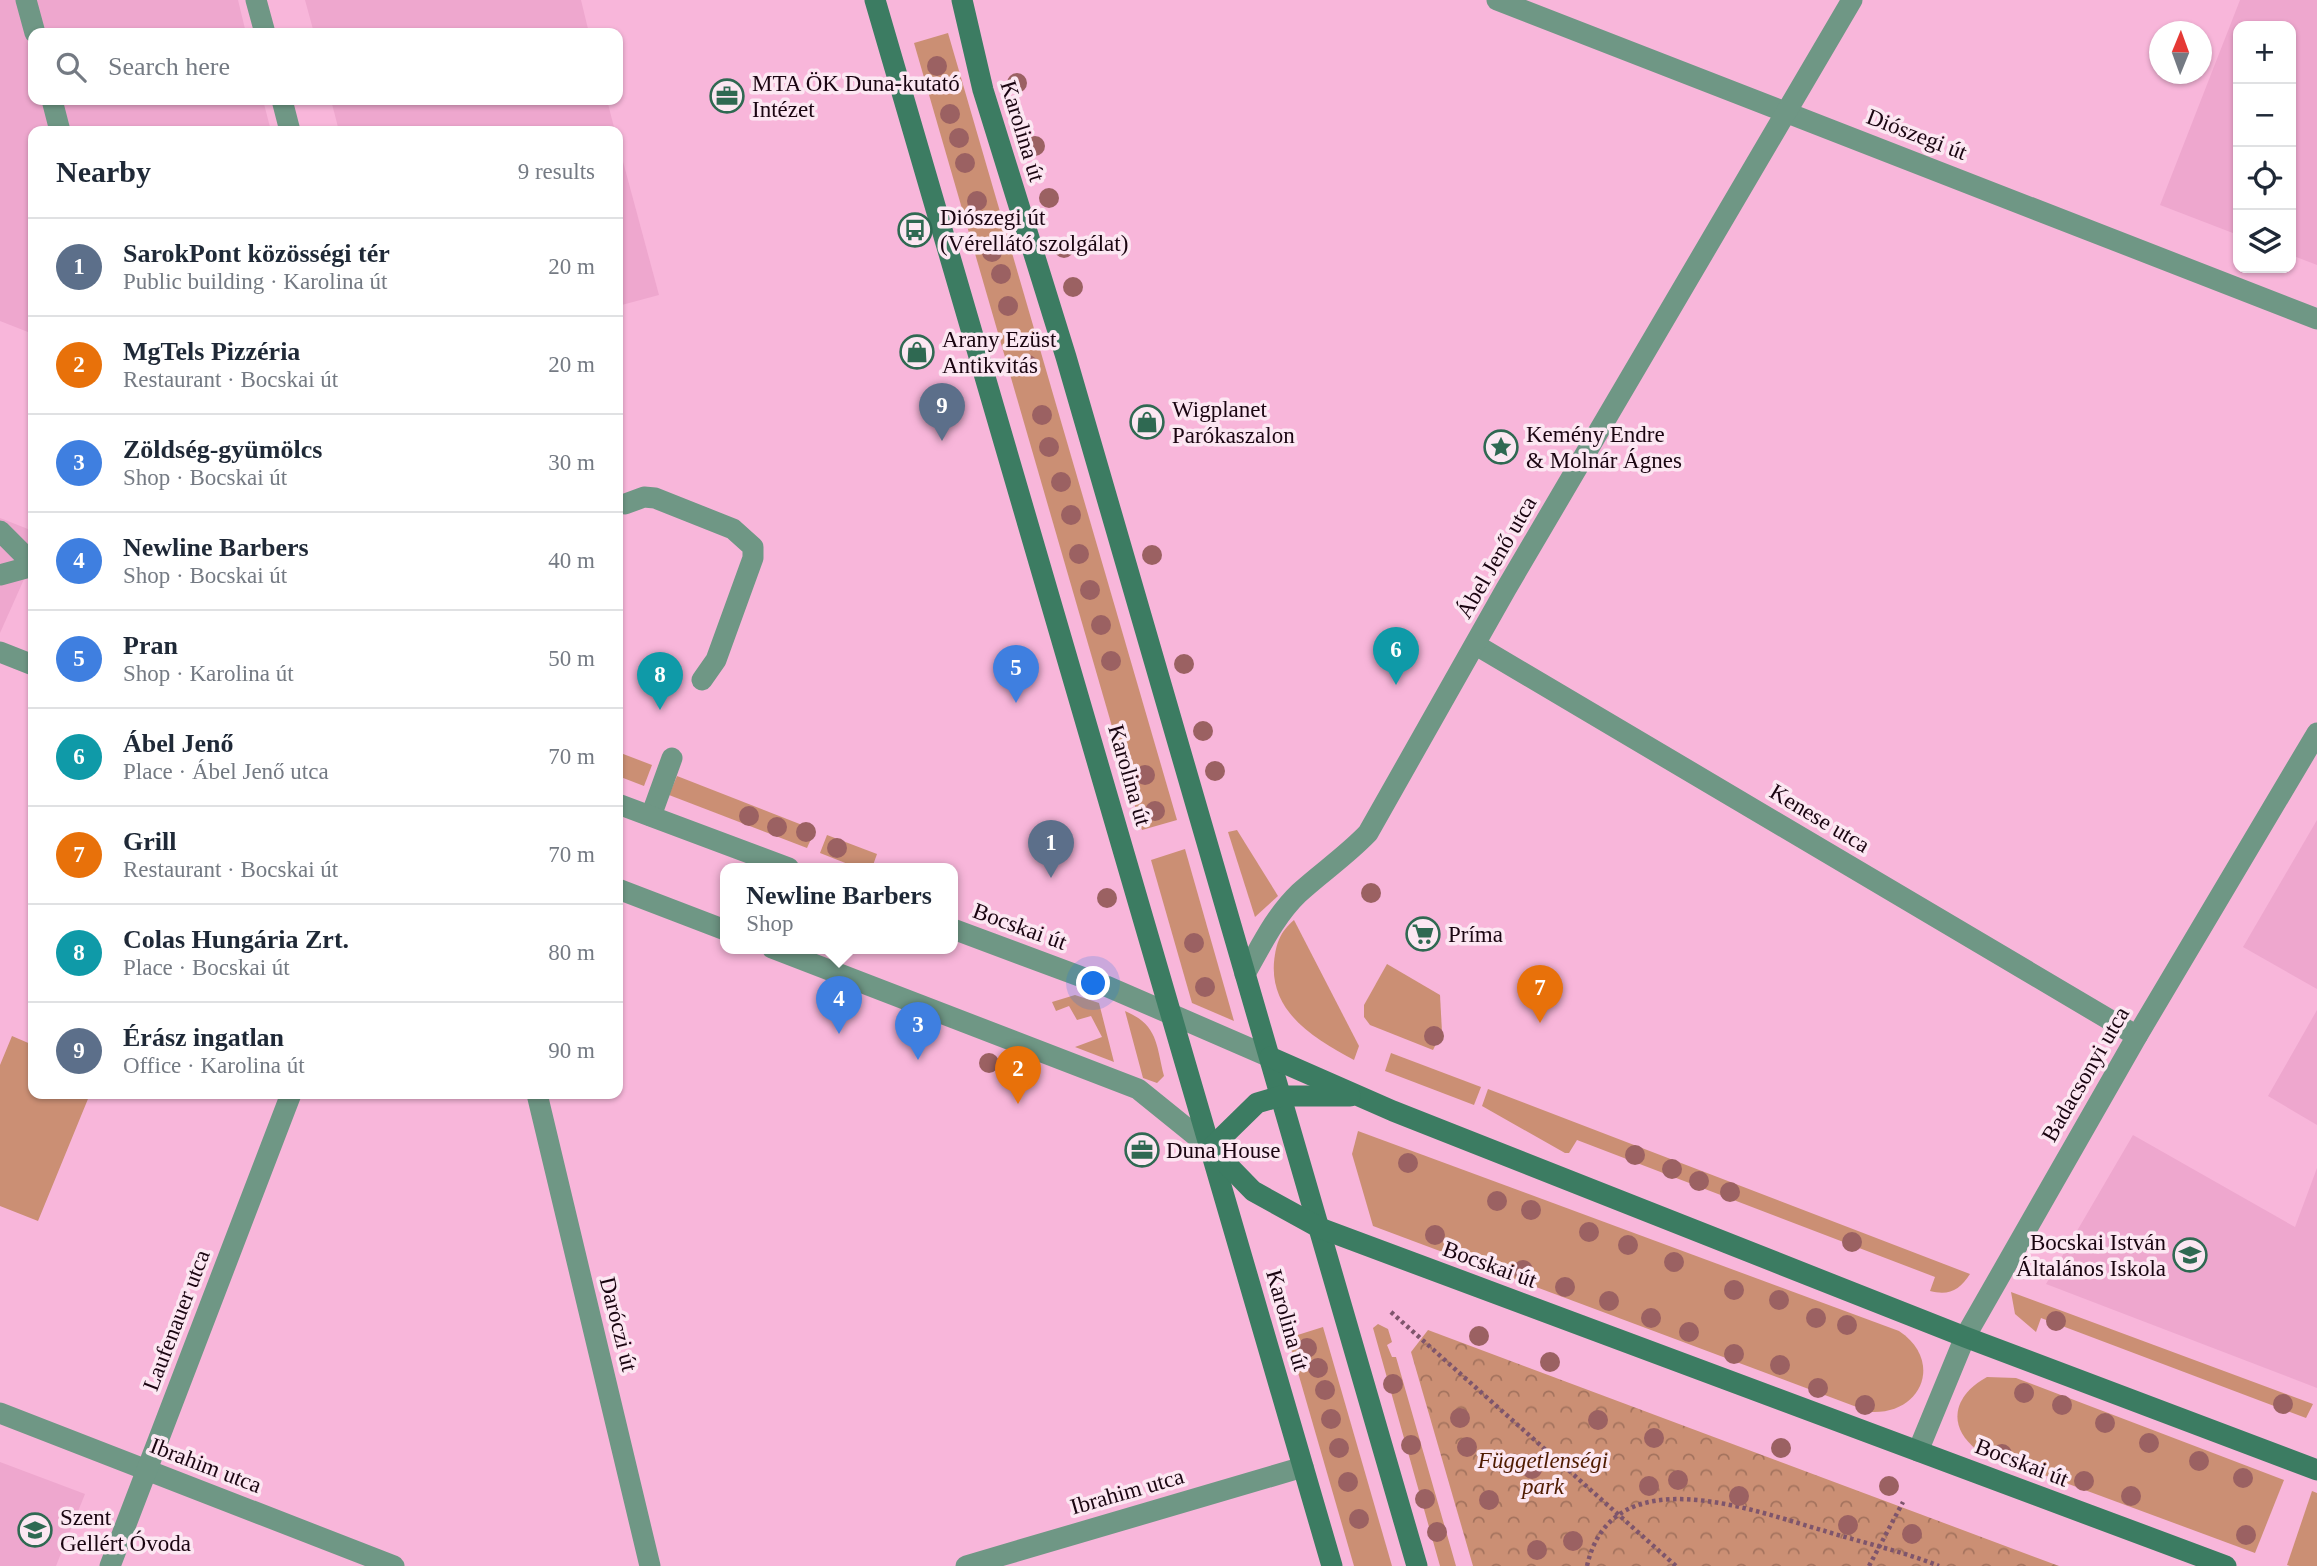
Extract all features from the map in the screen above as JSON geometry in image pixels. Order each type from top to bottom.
[{"type":"main road","name":"Karolina út","points":[[875,0],[1332,1566]]},
{"type":"main road","name":"Karolina út","points":[[962,0],[983,90],[1066,357],[1417,1566]]},
{"type":"main road","name":"Bocskai út","points":[[1270,1057],[1357,1096],[1965,1337],[2317,1470]]},
{"type":"main road","points":[[1211,1148],[1256,1103],[1281,1096],[1357,1096]]},
{"type":"main road","name":"Bocskai út","points":[[1211,1148],[1253,1191],[1320,1228],[2225,1566]]},
{"type":"street","points":[[26,0],[34,28]]},
{"type":"street","points":[[256,0],[264,28]]},
{"type":"street","name":"Diószegi út","points":[[1497,0],[2317,319]]},
{"type":"street","name":"Ábel Jenő utca","points":[[1245,974],[1276,919],[1298,894],[1343,859],[1368,833],[1852,0]]},
{"type":"street","points":[[53,105],[59,126]]},
{"type":"street","points":[[283,105],[289,126]]},
{"type":"street","points":[[625,504],[645,497],[655,498],[733,529],[754,547],[753,558],[716,660],[702,680]]},
{"type":"street","points":[[0,531],[28,560]]},
{"type":"street","points":[[0,575],[28,567]]},
{"type":"street","name":"Kenese utca","points":[[1476,645],[2137,1036]]},
{"type":"street","points":[[0,652],[28,663]]},
{"type":"street","name":"Badacsonyi utca","points":[[1918,1451],[1965,1337],[2137,1036],[2317,733]]},
{"type":"street","points":[[651,816],[672,758]]},
{"type":"street","points":[[623,806],[776,863]]},
{"type":"street","points":[[623,891],[720,928]]},
{"type":"street","name":"Bocskai út","points":[[958,931],[1106,986],[1270,1057]]},
{"type":"street","name":"Bocskai út","points":[[788,954],[1138,1089],[1211,1148]]},
{"type":"street","name":"Laufenauer utca","points":[[110,1566],[289,1099]]},
{"type":"street","name":"Daróczi út","points":[[538,1099],[650,1566]]},
{"type":"street","name":"Ibrahim utca","points":[[0,1413],[394,1566]]},
{"type":"street","name":"Ibrahim utca","points":[[966,1566],[1303,1468]]},
{"type":"path","points":[[1391,1312],[1676,1566]]},
{"type":"path","points":[[1587,1566],[1604,1531],[1619,1515],[1639,1504],[1658,1500],[1701,1499],[1939,1566]]},
{"type":"path","points":[[1869,1566],[1903,1502]]},
{"type":"shaded area","points":[[0,0],[238,0],[245,28],[28,28],[28,105],[264,105],[270,126],[28,126],[28,332],[0,321]]},
{"type":"shaded area","points":[[305,0],[581,0],[588,28],[313,28]]},
{"type":"shaded area","points":[[2240,0],[2317,0],[2317,265],[2296,257],[2296,21],[2233,21],[2233,233],[2160,205],[2207,84],[2212,84],[2212,72]]},
{"type":"shaded area","points":[[332,105],[608,105],[614,126],[338,126]]},
{"type":"shaded area","points":[[623,162],[659,295],[623,305]]},
{"type":"shaded area","points":[[0,518],[28,529],[28,570],[0,633]]},
{"type":"shaded area","points":[[2317,820],[2317,989],[2243,947]]},
{"type":"shaded area","points":[[2317,1010],[2317,1125],[2268,1096]]},
{"type":"shaded area","name":"Bocskai István Általános Iskola","points":[[2133,1135],[2295,1227],[2317,1168],[2317,1388],[2046,1284]]},
{"type":"shaded area","name":"Szent Gellért Óvoda","points":[[0,1462],[85,1494],[56,1566],[0,1566]]},
{"type":"green space","points":[[948,33],[1177,820],[1142,830],[914,43]]},
{"type":"green space","points":[[623,754],[652,765],[644,786],[623,778]]},
{"type":"green space","points":[[677,776],[815,830],[807,848],[669,795]]},
{"type":"green space","points":[[1237,830],[1278,896],[1255,917],[1228,832]]},
{"type":"green space","points":[[827,835],[877,854],[874,863],[845,863],[820,853]]},
{"type":"green space","points":[[1185,849],[1234,1021],[1192,1003],[1151,860]]},
{"type":"green space","points":[[1294,920],[1359,1046],[1354,1060],[1310,1033],[1287,1010],[1279,996],[1275,980],[1276,949],[1282,934]]},
{"type":"green space","points":[[1387,964],[1440,995],[1442,1032],[1433,1050],[1370,1025],[1364,1017],[1364,1005]]},
{"type":"green space","points":[[1075,995],[1099,1003],[1114,1062],[1075,1047],[1102,1037],[1091,1016],[1077,1020],[1069,1006],[1056,1011],[1052,1002]]},
{"type":"green space","points":[[1125,1011],[1144,1023],[1154,1037],[1164,1076],[1157,1083],[1143,1078]]},
{"type":"green space","points":[[12,1036],[28,1043],[28,1099],[88,1099],[38,1221],[0,1206],[0,1065]]},
{"type":"green space","points":[[1391,1053],[1481,1087],[1474,1105],[1385,1071]]},
{"type":"green space","points":[[1488,1089],[1970,1274],[1953,1290],[1943,1293],[1930,1291],[1935,1277],[1577,1140],[1569,1153],[1565,1153],[1482,1106]]},
{"type":"green space","points":[[1358,1131],[1899,1331],[1913,1343],[1921,1357],[1921,1384],[1914,1396],[1903,1405],[1888,1411],[1870,1412],[1373,1226],[1352,1154]]},
{"type":"green space","points":[[2011,1292],[2313,1404],[2306,1418],[2041,1318],[2036,1332],[2015,1314]]},
{"type":"green space","points":[[1378,1324],[1388,1329],[1392,1342],[1387,1345],[1392,1357],[1396,1357],[1456,1566],[1440,1566],[1373,1328]]},
{"type":"green space","points":[[1323,1327],[1392,1566],[1354,1566],[1288,1338]]},
{"type":"green space","name":"Függetlenségi park","points":[[1428,1330],[2059,1566],[1473,1566],[1411,1352]]},
{"type":"green space","points":[[1987,1377],[2016,1378],[2284,1480],[2255,1553],[1977,1450],[1961,1430],[1958,1410],[1967,1392]]},
{"type":"green space","points":[[2312,1491],[2317,1493],[2317,1566],[2290,1566],[2287,1565]]},
{"type":"place","name":"MTA ÖK Duna-kutató Intézet","points":[[727,96]]},
{"type":"place","name":"Diószegi út (Vérellátó szolgálat)","points":[[915,230]]},
{"type":"place","name":"Arany Ezüst Antikvitás","points":[[917,352]]},
{"type":"place","name":"Wigplanet Parókaszalon","points":[[1147,422]]},
{"type":"place","name":"Érász ingatlan","points":[[942,441]]},
{"type":"place","name":"Kemény Endre & Molnár Ágnes","points":[[1501,447]]},
{"type":"place","name":"Ábel Jenő","points":[[1396,685]]},
{"type":"place","name":"Pran","points":[[1016,703]]},
{"type":"place","name":"Colas Hungária Zrt.","points":[[660,710]]},
{"type":"place","name":"SarokPont közösségi tér","points":[[1051,878]]},
{"type":"place","name":"Príma","points":[[1423,934]]},
{"type":"place","name":"Grill","points":[[1540,1023]]},
{"type":"place","name":"Newline Barbers","points":[[839,1034]]},
{"type":"place","name":"Zöldség-gyümölcs","points":[[918,1060]]},
{"type":"place","name":"MgTels Pizzéria","points":[[1018,1104]]},
{"type":"place","name":"Duna House","points":[[1142,1150]]},
{"type":"place","name":"Bocskai István Általános Iskola","points":[[2190,1255]]},
{"type":"place","name":"Szent Gellért Óvoda","points":[[35,1530]]}]
